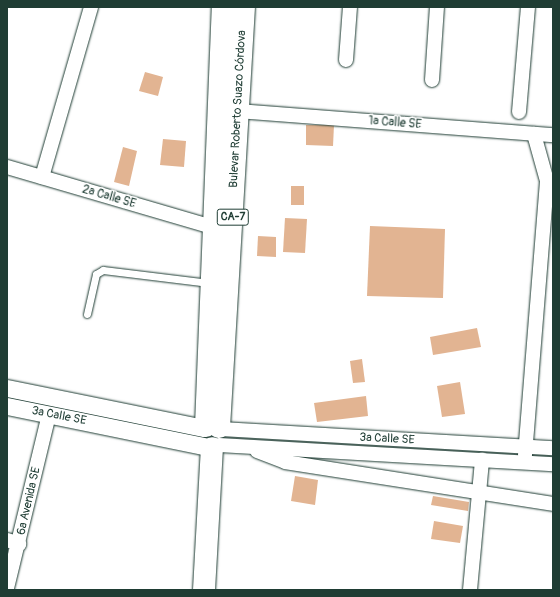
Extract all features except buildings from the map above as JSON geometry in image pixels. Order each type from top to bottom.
[{"type":"main road","name":"Bulevar Roberto Suazo Córdova","points":[[212,436],[209,283],[223,7]]},
{"type":"main road","name":"Bulevar Roberto Suazo Córdova","points":[[204,590],[212,436],[238,111],[244,7]]},
{"type":"street","points":[[42,178],[91,7]]},
{"type":"street","points":[[346,60],[350,7]]},
{"type":"street","points":[[432,80],[437,7]]},
{"type":"street","points":[[519,112],[528,7]]},
{"type":"street","name":"1a Calle SE","points":[[238,111],[553,135]]},
{"type":"street","points":[[524,463],[550,179],[534,134]]},
{"type":"street","name":"2a Calle SE","points":[[7,167],[212,228]]},
{"type":"street","name":"3a Calle SE","points":[[7,388],[212,436],[244,446],[285,462],[553,504]]},
{"type":"street","name":"3a Calle SE","points":[[7,406],[49,414],[212,436],[553,448]]},
{"type":"street","name":"6a Avenida SE","points":[[7,588],[13,542],[49,414]]},
{"type":"street","name":"3a Calle SE","points":[[244,446],[553,464]]},
{"type":"street","points":[[470,590],[482,460]]},
{"type":"lane","points":[[87,314],[96,274],[103,270],[209,283]]}]
